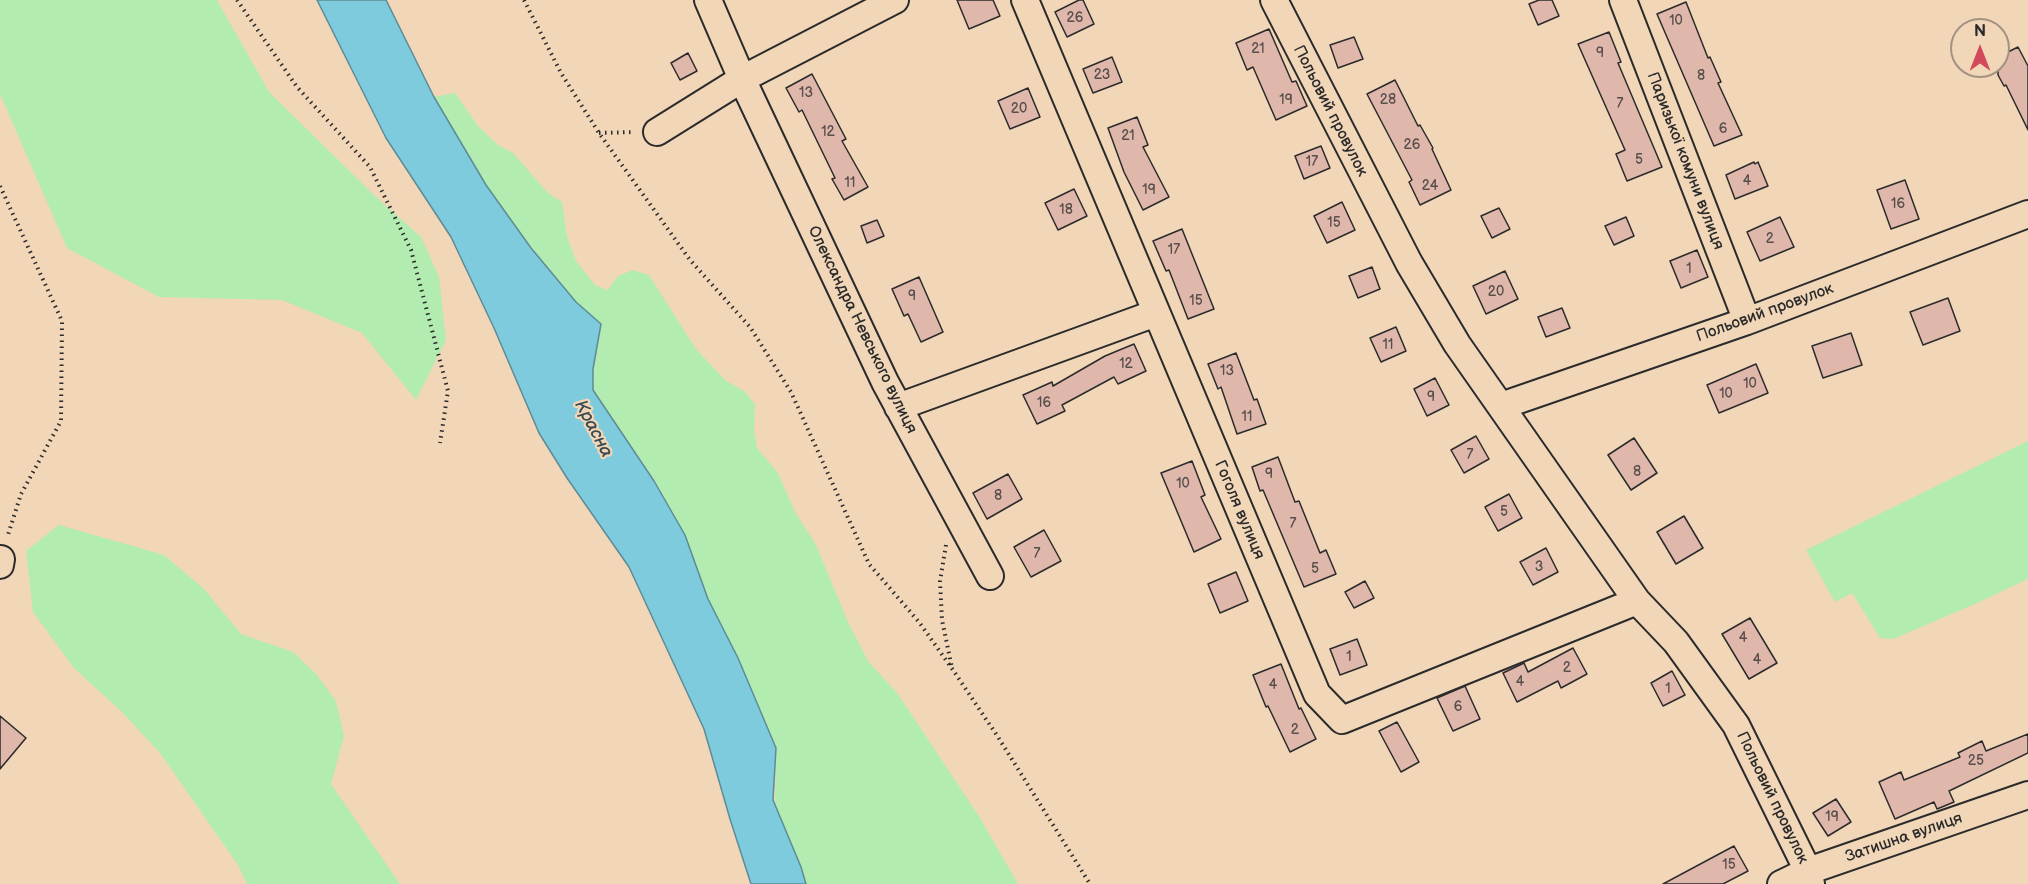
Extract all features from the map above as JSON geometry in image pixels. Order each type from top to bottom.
[{"type":"street","name":"Олександра Невського вулиця","points":[[708,0],[742,79],[885,382],[990,576]]},
{"type":"street","points":[[657,132],[742,79],[895,0]]},
{"type":"street","name":"Гоголя вулиця","points":[[1024,0],[1317,694],[1342,720],[1637,602]]},
{"type":"street","name":"Польовий провулок","points":[[1274,0],[1409,263],[1457,344],[1637,602],[1676,642],[1736,725],[1809,878]]},
{"type":"street","name":"Паризької комуни вулиця","points":[[1623,0],[1747,321]]},
{"type":"street","name":"Польовий провулок","points":[[1501,406],[1747,321],[2028,214]]},
{"type":"street","points":[[898,407],[1156,313]]},
{"type":"street","name":"Затишна вулиця","points":[[1781,884],[1809,878],[2028,795]]},
{"type":"path","points":[[237,0],[297,87],[370,167],[411,250],[448,391],[440,443]]},
{"type":"path","points":[[524,0],[561,73],[599,133],[690,260],[750,327],[791,392],[869,564],[919,622],[953,670],[1090,884]]},
{"type":"path","points":[[599,133],[657,132]]},
{"type":"path","points":[[0,186],[62,321],[61,422],[21,494],[0,562]]},
{"type":"path","points":[[947,541],[940,581],[942,620],[953,670]]},
{"type":"green space","points":[[0,0],[217,0],[269,92],[374,195],[421,237],[439,277],[446,340],[416,400],[362,333],[282,300],[159,297],[67,248],[0,94]]},
{"type":"green space","points":[[455,93],[478,126],[498,145],[513,153],[548,193],[562,202],[567,236],[576,261],[595,285],[608,290],[618,276],[633,270],[649,275],[696,349],[725,380],[744,391],[755,404],[754,429],[757,448],[778,473],[795,512],[816,545],[847,620],[868,661],[898,694],[980,818],[1018,884],[806,884],[775,804],[776,748],[738,658],[708,599],[654,481],[593,390],[593,369],[601,324],[576,302],[531,248],[486,185],[434,97]]},
{"type":"green space","points":[[2028,441],[2028,579],[1893,639],[1880,638],[1852,593],[1835,602],[1806,550]]},
{"type":"green space","points":[[59,525],[164,555],[204,589],[241,634],[293,652],[316,674],[336,701],[344,736],[331,784],[400,884],[247,884],[238,865],[160,753],[121,711],[74,668],[33,612],[26,551]]},
{"type":"water","name":"Красна","points":[[317,0],[386,0],[434,97],[486,185],[531,248],[576,302],[601,324],[593,369],[593,390],[654,481],[685,535],[708,599],[738,658],[776,748],[773,800],[806,884],[751,884],[704,729],[629,567],[567,478],[539,433],[494,328],[451,237],[386,138]]},
{"type":"building","points":[[957,0],[993,0],[1000,16],[969,29]]},
{"type":"building","points":[[1083,0],[1094,24],[1067,37],[1055,12]]},
{"type":"building","points":[[1539,0],[1552,0],[1559,16],[1538,25],[1529,4]]},
{"type":"building","points":[[1686,2],[1708,58],[1710,57],[1721,82],[1718,83],[1742,135],[1714,146],[1657,14]]},
{"type":"building","points":[[1269,29],[1292,82],[1296,81],[1307,106],[1276,120],[1253,67],[1247,70],[1236,43]]},
{"type":"building","points":[[1609,32],[1621,62],[1618,63],[1662,167],[1627,181],[1616,154],[1625,150],[1578,44]]},
{"type":"building","points":[[1354,37],[1363,59],[1338,68],[1330,45]]},
{"type":"building","points":[[2018,47],[2028,66],[2028,130],[2006,85],[2004,86],[2000,78],[2010,78],[2010,51]]},
{"type":"building","points":[[688,53],[697,71],[680,80],[671,63]]},
{"type":"building","points":[[1112,57],[1122,82],[1093,93],[1083,69]]},
{"type":"building","points":[[812,74],[846,139],[842,141],[868,187],[844,200],[832,179],[835,178],[802,110],[799,112],[786,88]]},
{"type":"building","points":[[1395,80],[1418,126],[1420,125],[1433,148],[1451,190],[1420,205],[1409,182],[1412,180],[1367,94]]},
{"type":"building","points":[[1028,88],[1040,117],[1010,129],[998,101]]},
{"type":"building","points":[[1137,117],[1148,145],[1143,147],[1169,197],[1143,210],[1124,172],[1108,128]]},
{"type":"building","points":[[1321,146],[1330,168],[1304,179],[1295,156]]},
{"type":"building","points":[[1754,162],[1755,164],[1758,162],[1768,186],[1735,199],[1726,175]]},
{"type":"building","points":[[1905,180],[1919,219],[1891,229],[1877,190]]},
{"type":"building","points":[[1074,189],[1087,216],[1058,230],[1045,203]]},
{"type":"building","points":[[1342,202],[1355,230],[1327,243],[1314,216]]},
{"type":"building","points":[[1499,208],[1510,229],[1492,238],[1481,216]]},
{"type":"building","points":[[1626,217],[1634,236],[1614,245],[1605,226]]},
{"type":"building","points":[[1780,217],[1794,247],[1760,261],[1747,232]]},
{"type":"building","points":[[877,220],[884,236],[867,243],[861,226]]},
{"type":"building","points":[[1182,229],[1214,309],[1188,319],[1169,270],[1166,271],[1153,241]]},
{"type":"building","points":[[1697,250],[1708,277],[1681,288],[1670,261]]},
{"type":"building","points":[[1372,267],[1380,289],[1358,298],[1349,276]]},
{"type":"building","points":[[1505,271],[1518,299],[1486,314],[1473,286]]},
{"type":"building","points":[[919,277],[943,332],[921,342],[908,314],[904,316],[892,289]]},
{"type":"building","points":[[1948,298],[1960,331],[1923,345],[1910,312]]},
{"type":"building","points":[[1562,308],[1570,328],[1546,337],[1538,317]]},
{"type":"building","points":[[1396,327],[1406,351],[1381,362],[1370,338]]},
{"type":"building","points":[[1851,333],[1862,365],[1823,378],[1812,346]]},
{"type":"building","points":[[1134,344],[1146,371],[1118,384],[1114,377],[1062,405],[1065,411],[1037,424],[1023,395],[1052,382],[1053,386],[1105,356]]},
{"type":"building","points":[[1236,353],[1266,424],[1237,434],[1221,387],[1218,389],[1208,364]]},
{"type":"building","points":[[1756,364],[1768,393],[1719,413],[1707,385]]},
{"type":"building","points":[[1435,378],[1449,405],[1427,416],[1414,389]]},
{"type":"building","points":[[1476,436],[1489,459],[1464,473],[1451,450]]},
{"type":"building","points":[[1634,438],[1657,473],[1631,490],[1608,455]]},
{"type":"building","points":[[1278,457],[1295,502],[1299,501],[1320,553],[1326,550],[1336,574],[1304,587],[1263,490],[1260,491],[1252,467]]},
{"type":"building","points":[[1192,461],[1205,495],[1201,497],[1221,539],[1194,552],[1161,473]]},
{"type":"building","points":[[1008,474],[1022,499],[987,519],[973,493]]},
{"type":"building","points":[[1509,494],[1522,518],[1498,531],[1485,507]]},
{"type":"building","points":[[1684,516],[1703,548],[1676,564],[1657,532]]},
{"type":"building","points":[[1044,530],[1061,561],[1031,577],[1014,547]]},
{"type":"building","points":[[1546,548],[1558,572],[1533,585],[1520,562]]},
{"type":"building","points":[[1236,572],[1248,601],[1220,613],[1208,584]]},
{"type":"building","points":[[1365,581],[1374,598],[1354,608],[1345,592]]},
{"type":"building","points":[[1750,618],[1777,663],[1749,679],[1722,634]]},
{"type":"building","points":[[1357,639],[1367,665],[1340,675],[1330,649]]},
{"type":"building","points":[[1573,648],[1587,674],[1561,688],[1558,681],[1517,702],[1503,673],[1524,663],[1528,672]]},
{"type":"building","points":[[1281,664],[1299,709],[1301,708],[1316,739],[1290,752],[1268,706],[1266,707],[1253,675]]},
{"type":"building","points":[[1672,671],[1685,695],[1663,706],[1651,683]]},
{"type":"building","points":[[1465,686],[1480,719],[1453,731],[1437,698]]},
{"type":"building","points":[[0,716],[26,738],[0,769]]},
{"type":"building","points":[[1397,722],[1419,762],[1401,772],[1379,731]]},
{"type":"building","points":[[2028,734],[2028,753],[1949,791],[1954,802],[1937,809],[1934,802],[1895,819],[1879,782],[1901,772],[1904,780],[1960,757],[1958,753],[1982,741],[1986,751]]},
{"type":"building","points":[[1836,799],[1851,822],[1828,836],[1813,813]]},
{"type":"building","points":[[1734,846],[1748,871],[1723,884],[1663,884]]}]
